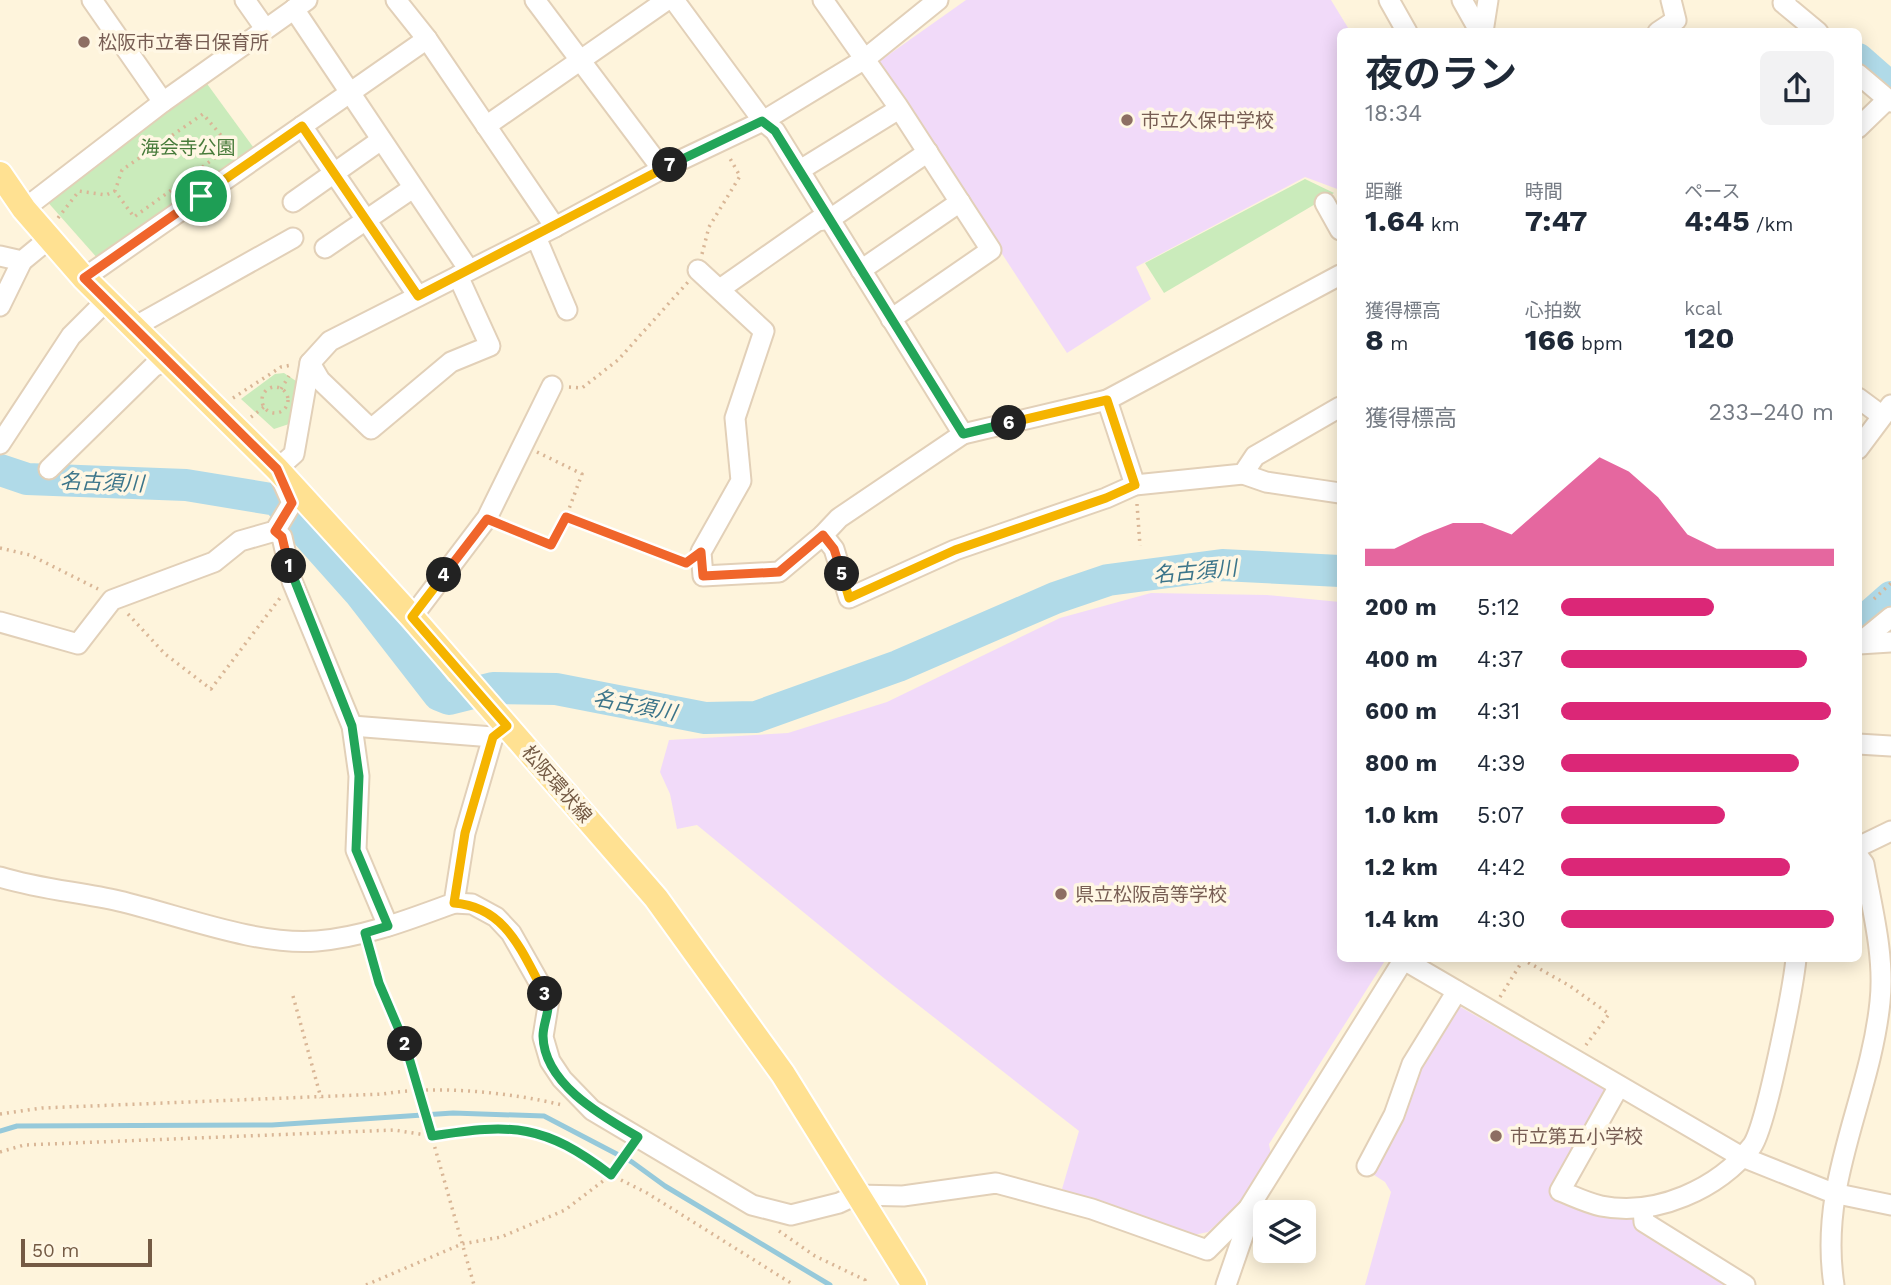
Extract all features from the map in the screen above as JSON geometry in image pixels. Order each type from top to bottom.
[{"type":"main road","name":"松阪環状線","points":[[0,174],[24,209],[52,229],[84,278],[277,469],[412,617],[454,665],[499,726],[656,898],[783,1074],[856,1195],[914,1284]]},
{"type":"street","points":[[92,0],[163,102]]},
{"type":"street","points":[[245,0],[264,27]]},
{"type":"street","points":[[396,0],[427,39],[555,227]]},
{"type":"street","points":[[535,0],[662,169]]},
{"type":"street","points":[[486,126],[667,0]]},
{"type":"street","points":[[674,0],[762,121],[775,131],[963,434]]},
{"type":"street","points":[[823,0],[928,152],[991,250],[891,319]]},
{"type":"street","points":[[0,622],[78,644],[112,600],[214,562],[240,541],[275,531],[292,503],[277,469],[295,454],[310,363],[330,341],[555,227],[662,169],[762,121],[865,59],[938,0]]},
{"type":"street","points":[[1389,0],[1405,28]]},
{"type":"street","points":[[1462,0],[1480,28]]},
{"type":"street","points":[[1483,28],[1488,0]]},
{"type":"street","points":[[1664,28],[1676,20],[1671,0]]},
{"type":"street","points":[[1786,0],[1783,3],[1819,26]]},
{"type":"street","points":[[1803,0],[1819,26]]},
{"type":"street","points":[[24,209],[264,27],[300,5],[349,92],[413,188],[463,273],[490,346],[451,362],[371,429],[320,380],[310,363]]},
{"type":"street","points":[[84,278],[427,39]]},
{"type":"street","points":[[1862,77],[1889,100],[1862,124]]},
{"type":"street","points":[[800,170],[899,109]]},
{"type":"street","points":[[302,126],[418,296]]},
{"type":"street","points":[[293,202],[381,140]]},
{"type":"street","points":[[720,289],[817,221],[830,219],[928,152]]},
{"type":"street","points":[[325,248],[368,222],[413,188]]},
{"type":"street","points":[[861,270],[960,202]]},
{"type":"street","points":[[1325,203],[1337,225]]},
{"type":"street","points":[[0,306],[22,261],[52,229]]},
{"type":"street","points":[[536,236],[566,310]]},
{"type":"street","points":[[134,327],[293,238]]},
{"type":"street","points":[[0,256],[22,261]]},
{"type":"street","points":[[698,270],[764,331],[735,418],[741,481],[701,552],[703,576],[779,572],[839,519],[963,434],[1107,400],[1337,277]]},
{"type":"street","points":[[0,444],[71,336],[107,300]]},
{"type":"street","points":[[49,469],[153,368],[167,360]]},
{"type":"street","points":[[412,617],[487,519],[552,386]]},
{"type":"street","points":[[1107,400],[1135,485]]},
{"type":"street","points":[[1862,400],[1886,410],[1862,443]]},
{"type":"street","points":[[1243,474],[1255,456],[1337,409]]},
{"type":"street","points":[[823,535],[834,549],[849,598],[955,550],[1106,498],[1135,485],[1243,474],[1266,482],[1337,493]]},
{"type":"street","points":[[275,531],[282,537],[292,581],[352,726],[359,776],[356,850],[388,926]]},
{"type":"street","points":[[1862,641],[1891,617]]},
{"type":"street","points":[[1862,644],[1891,642]]},
{"type":"street","points":[[352,726],[499,726],[465,833],[454,903]]},
{"type":"street","points":[[1862,744],[1891,746]]},
{"type":"street","points":[[1862,849],[1891,831]]},
{"type":"street","points":[[1834,1285],[1833,1194],[1872,1046],[1885,980],[1882,919],[1862,859]]},
{"type":"street","points":[[0,877],[35,887],[118,901],[250,936],[315,941],[365,933],[454,903],[472,904],[496,917],[510,933],[549,1000],[543,1037],[550,1061],[562,1079],[592,1110],[752,1205],[791,1215],[839,1203],[856,1195],[903,1196],[996,1183],[1091,1209],[1207,1250],[1248,1209],[1402,962]]},
{"type":"street","points":[[1409,962],[1740,1156],[1833,1194],[1891,1205]]},
{"type":"street","points":[[1619,1086],[1560,1191],[1601,1206],[1643,1208],[1706,1188],[1754,1144],[1793,988],[1796,962]]},
{"type":"street","points":[[1367,1166],[1394,1115],[1412,1064],[1457,991]]},
{"type":"street","points":[[1643,1208],[1644,1222],[1745,1285]]},
{"type":"street","points":[[1226,1285],[1246,1227],[1248,1209]]},
{"type":"path","points":[[52,229],[79,191],[106,195],[115,191],[122,170],[203,114],[230,146],[134,217],[115,191]]},
{"type":"path","points":[[552,386],[582,388],[609,367],[698,270],[709,227],[740,176],[721,141]]},
{"type":"path","points":[[188,178],[201,196]]},
{"type":"path","points":[[233,398],[281,367],[310,363]]},
{"type":"path","points":[[260,380],[267,390]]},
{"type":"path","points":[[264,407],[262,396],[275,387],[285,393],[287,405],[277,413]]},
{"type":"path","points":[[264,407],[277,413],[280,421]]},
{"type":"path","points":[[257,424],[250,418],[264,407]]},
{"type":"path","points":[[487,519],[551,545],[566,517],[582,474],[523,446]]},
{"type":"path","points":[[1135,485],[1140,546]]},
{"type":"path","points":[[566,517],[686,563],[701,552]]},
{"type":"path","points":[[0,548],[30,555],[100,590],[165,654],[211,689],[292,581]]},
{"type":"path","points":[[1874,599],[1891,583]]},
{"type":"path","points":[[365,933],[379,983],[402,1032],[474,1285]]},
{"type":"path","points":[[1491,1010],[1522,962]]},
{"type":"path","points":[[1527,962],[1570,986],[1609,1014],[1576,1060]]},
{"type":"path","points":[[293,996],[321,1098]]},
{"type":"path","points":[[0,1114],[42,1108],[321,1098],[383,1094],[419,1088],[521,1095],[592,1110]]},
{"type":"path","points":[[0,1152],[24,1144],[394,1130],[432,1136],[506,1126],[543,1134],[580,1152],[611,1175],[647,1194],[794,1285]]},
{"type":"path","points":[[366,1285],[462,1244],[501,1237],[565,1210],[611,1175],[638,1137]]},
{"type":"path","points":[[752,1205],[780,1233],[815,1256],[864,1280],[864,1285]]},
{"type":"shaded area","name":"市立久保中学校","points":[[966,0],[1331,0],[1348,28],[1337,28],[1337,189],[1305,177],[1136,267],[1151,299],[1067,353],[877,63]]},
{"type":"shaded area","name":"県立松阪高等学校","points":[[1151,593],[1267,595],[1337,602],[1337,962],[1384,962],[1269,1144],[1271,1155],[1239,1203],[1208,1232],[1189,1236],[1062,1189],[1079,1131],[885,979],[697,825],[677,829],[670,794],[660,772],[669,740],[788,733],[887,702],[1060,618]]},
{"type":"shaded area","name":"市立第五小学校","points":[[1457,1005],[1622,1099],[1568,1201],[1631,1216],[1730,1285],[1365,1285],[1391,1192],[1385,1182],[1371,1173],[1427,1052]]},
{"type":"green space","name":"海会寺公園","points":[[205,81],[256,151],[99,260],[45,199]]},
{"type":"green space","points":[[1305,179],[1334,193],[1164,293],[1145,263]]},
{"type":"green space","points":[[284,373],[296,381],[289,424],[274,429],[241,399],[275,374]]},
{"type":"waterway","points":[[1862,63],[1891,88]]},
{"type":"waterway","name":"名古須川","points":[[0,470],[27,479],[186,485],[277,500],[359,592],[439,695],[449,699],[493,688],[556,689],[705,718],[756,717],[898,666],[1055,598],[1108,580],[1222,565],[1337,571]]},
{"type":"waterway","name":"名古須川","points":[[1862,622],[1891,597]]},
{"type":"waterway","points":[[0,1131],[17,1126],[272,1125],[453,1113],[544,1116],[632,1162],[665,1186],[830,1285]]},
{"type":"place","name":"松阪市立春日保育所","points":[[84,42]]},
{"type":"place","name":"市立久保中学校","points":[[1127,120]]},
{"type":"place","name":"県立松阪高等学校","points":[[1061,894]]},
{"type":"place","name":"市立第五小学校","points":[[1496,1136]]},
{"type":"route","points":[[762,121],[775,131],[963,434],[1107,400],[1135,485],[1106,498],[955,550],[849,598],[834,549],[823,535],[779,572],[703,576],[701,552],[686,563],[566,517],[551,545],[487,519],[412,617],[507,726],[493,737],[465,833],[454,903],[472,904],[496,917],[510,933],[549,1000],[543,1037],[550,1061],[562,1079],[592,1110],[638,1137],[611,1175],[580,1152],[543,1134],[506,1126],[432,1136],[402,1032],[379,983],[365,933],[388,926],[356,850],[359,776],[352,726],[292,581],[282,537],[275,531],[292,503],[277,469],[84,278],[201,196],[302,126],[418,296],[662,169],[762,121]]}]
